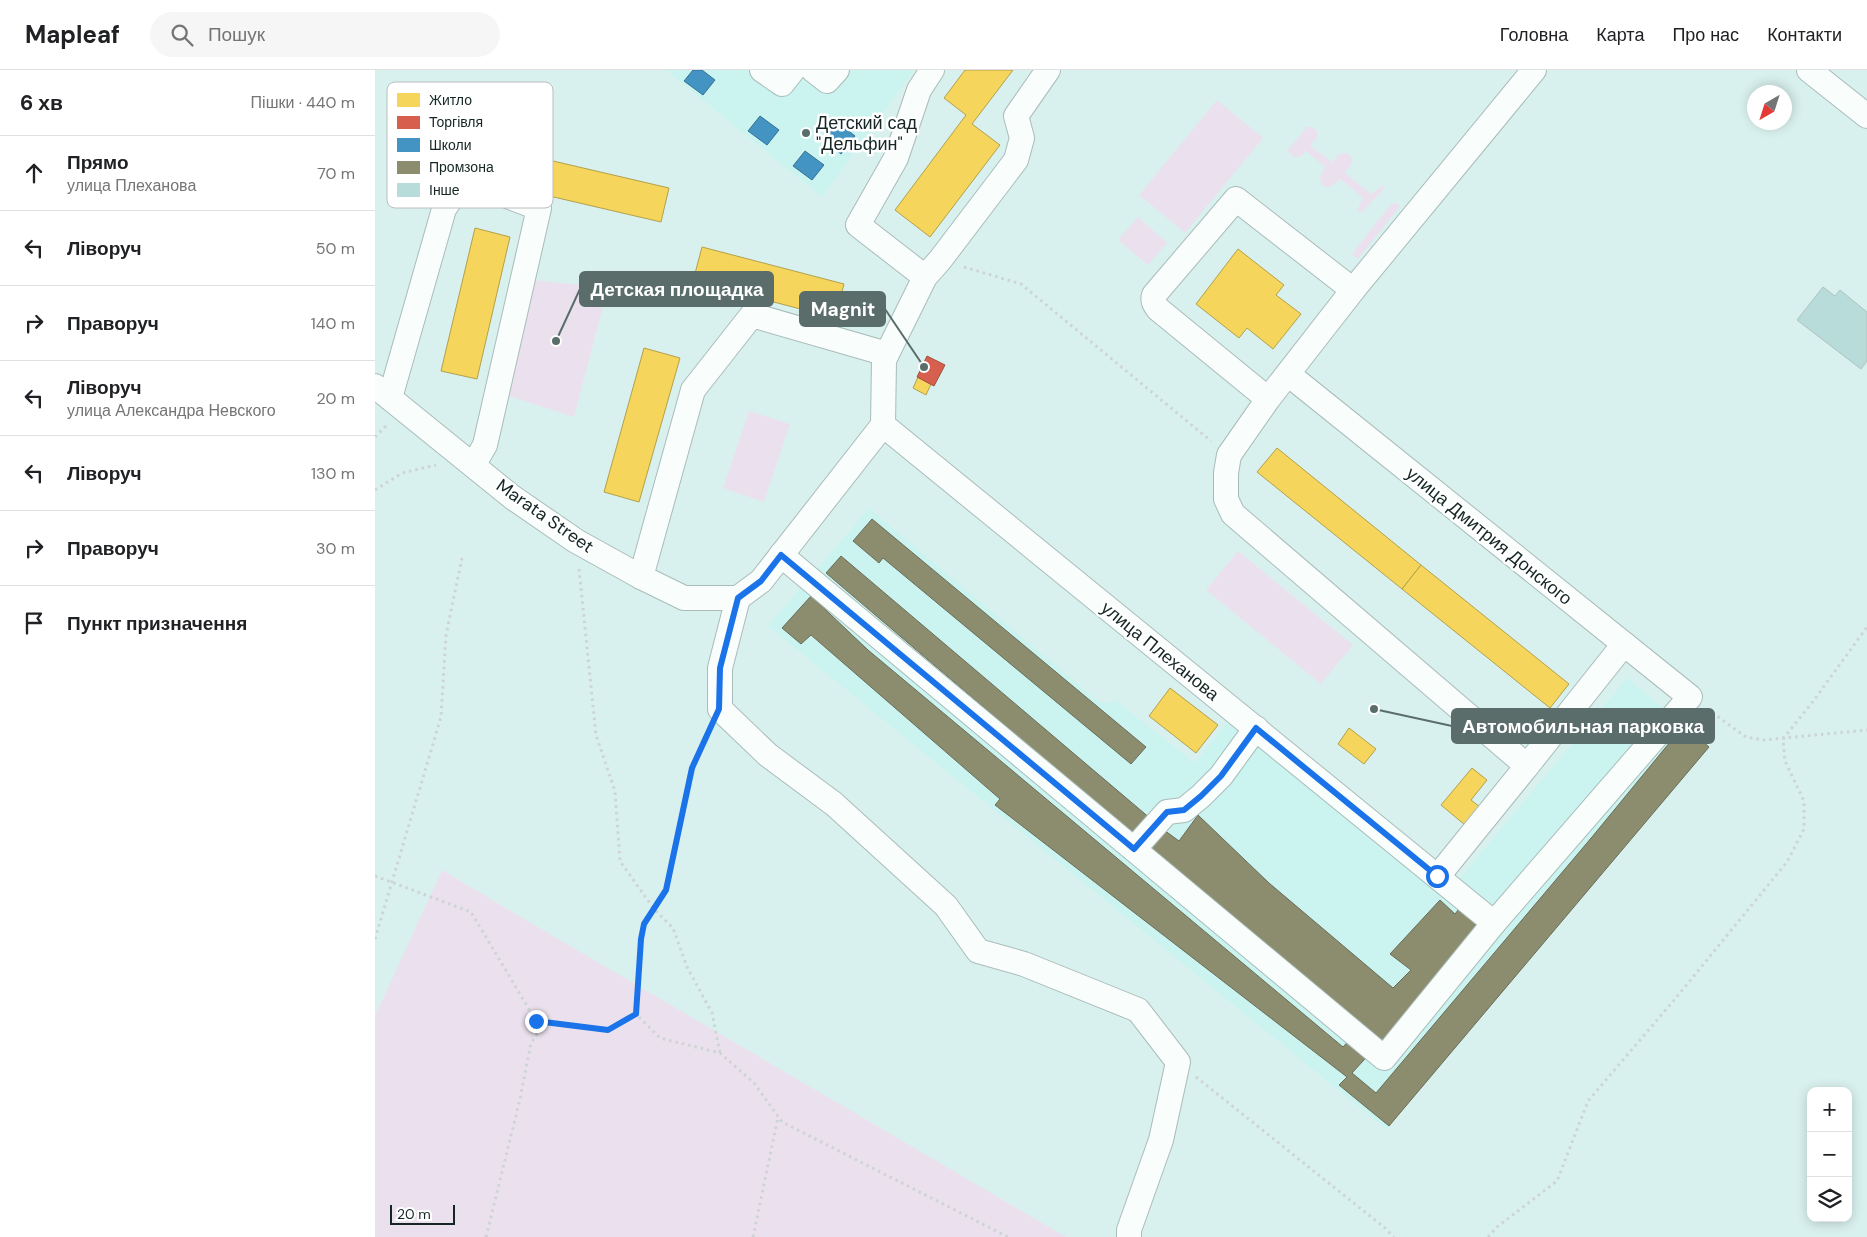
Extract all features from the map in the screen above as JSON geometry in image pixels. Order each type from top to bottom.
[{"type":"street","points":[[762,70],[782,84],[793,70]]},
{"type":"street","points":[[813,70],[827,81],[837,70]]},
{"type":"street","points":[[932,70],[919,90],[896,158],[858,224],[933,268]]},
{"type":"street","points":[[1048,70],[1016,116],[1022,138],[1016,160],[933,268],[884,360],[883,425],[761,581],[738,598],[720,668],[719,709],[768,755],[834,804],[946,906],[978,951],[1024,964],[1139,1010],[1179,1062],[1161,1140],[1129,1230],[1129,1237]]},
{"type":"street","points":[[1527,766],[1233,514],[1226,500],[1226,473],[1229,455],[1268,399],[1353,290],[1534,70]]},
{"type":"street","points":[[1809,70],[1867,116]]},
{"type":"street","points":[[1268,399],[1159,309],[1153,299],[1154,295],[1236,198],[1353,290]]},
{"type":"street","points":[[383,392],[445,208]]},
{"type":"street","points":[[470,461],[485,445],[539,208]]},
{"type":"street","points":[[641,577],[693,390],[752,315],[887,354]]},
{"type":"street","name":"улица Дмитрия Донского","points":[[1288,374],[1690,697]]},
{"type":"street","name":"Marata Street","points":[[383,392],[512,497],[576,541],[684,598],[738,598]]},
{"type":"street","name":"улица Плеханова","points":[[883,425],[1494,923]]},
{"type":"street","points":[[781,555],[1384,1058],[1494,923],[1690,697]]},
{"type":"street","points":[[1437,876],[1624,644]]},
{"type":"street","points":[[1134,849],[1167,812],[1184,810],[1221,776],[1256,728]]},
{"type":"path","points":[[933,268],[1021,284],[1229,455]]},
{"type":"path","points":[[375,490],[403,473],[470,461]]},
{"type":"path","points":[[576,541],[596,735],[615,791],[620,861],[654,909],[673,928],[687,967],[712,1013],[720,1053]]},
{"type":"path","points":[[375,940],[441,717],[446,635],[462,558]]},
{"type":"path","points":[[1488,1237],[1497,1227],[1557,1181],[1588,1101],[1675,999],[1787,862],[1805,829],[1804,801],[1785,761],[1783,739],[1867,627]]},
{"type":"path","points":[[1690,697],[1747,736],[1763,740],[1851,730],[1867,730]]},
{"type":"path","points":[[719,709],[692,768],[666,890],[644,924],[641,939],[636,1014],[660,1038],[720,1053],[754,1083],[782,1122],[1008,1237]]},
{"type":"path","points":[[375,876],[471,912],[536,1021],[608,1030],[636,1014]]},
{"type":"path","points":[[486,1237],[520,1099],[531,1043],[545,1022]]},
{"type":"path","points":[[1179,1062],[1394,1237]]},
{"type":"path","points":[[753,1237],[778,1117]]},
{"type":"shaded area","name":"Детский сад \"Дельфин\"","points":[[666,70],[914,70],[822,197]]},
{"type":"shaded area","points":[[1217,100],[1263,138],[1185,233],[1139,195]]},
{"type":"shaded area","points":[[1307,127],[1312,127],[1317,131],[1317,137],[1310,146],[1332,162],[1339,154],[1347,153],[1352,158],[1352,164],[1345,173],[1371,194],[1383,185],[1383,190],[1362,212],[1359,213],[1357,210],[1363,198],[1340,179],[1329,187],[1321,184],[1320,177],[1325,167],[1306,151],[1301,156],[1295,158],[1287,151]]},
{"type":"shaded area","points":[[1397,203],[1400,206],[1358,259],[1352,254],[1391,204]]},
{"type":"shaded area","points":[[1138,217],[1167,243],[1148,265],[1118,240]]},
{"type":"shaded area","points":[[532,280],[608,288],[574,417],[506,395]]},
{"type":"shaded area","points":[[749,411],[790,424],[764,502],[723,488]]},
{"type":"shaded area","points":[[869,508],[1099,702],[1107,703],[1115,700],[1195,763],[1229,720],[1445,896],[1627,678],[1709,747],[1386,1129],[768,626]]},
{"type":"shaded area","points":[[1238,551],[1353,645],[1321,684],[1206,590]]},
{"type":"shaded area","points":[[442,870],[1066,1237],[375,1237],[375,1016]]},
{"type":"building: Житло","points":[[965,70],[1013,70],[972,124],[1000,145],[930,237],[895,210],[966,115],[944,98]]},
{"type":"building: Житло","points":[[553,161],[669,188],[661,222],[553,197]]},
{"type":"building: Житло","points":[[475,228],[510,237],[477,379],[441,371]]},
{"type":"building: Житло","points":[[702,247],[844,284],[835,318],[693,281]]},
{"type":"building: Житло","points":[[1238,249],[1284,285],[1276,295],[1301,314],[1273,349],[1247,328],[1239,338],[1196,304]]},
{"type":"building: Житло","points":[[644,348],[680,358],[639,502],[604,492]]},
{"type":"building: Житло","points":[[918,377],[931,384],[926,395],[913,388]]},
{"type":"building: Житло","points":[[1277,448],[1421,565],[1402,589],[1257,472]]},
{"type":"building: Житло","points":[[1421,565],[1569,684],[1550,708],[1402,589]]},
{"type":"building: Житло","points":[[1170,688],[1218,725],[1196,753],[1149,716]]},
{"type":"building: Житло","points":[[1349,728],[1376,749],[1364,764],[1338,744]]},
{"type":"building: Житло","points":[[1472,768],[1487,780],[1471,800],[1480,807],[1465,825],[1441,805]]},
{"type":"building: Торгівля","points":[[927,356],[945,365],[934,386],[917,377]]},
{"type":"building: Школи","points":[[693,70],[702,70],[715,80],[703,95],[684,81]]},
{"type":"building: Школи","points":[[760,116],[779,130],[767,145],[748,131]]},
{"type":"building: Школи","points":[[836,121],[855,136],[841,154],[822,139]]},
{"type":"building: Школи","points":[[805,151],[824,165],[812,180],[793,166]]},
{"type":"building: Промзона","points":[[872,519],[1146,747],[1131,764],[883,558],[879,563],[853,541]]},
{"type":"building: Промзона","points":[[841,556],[1151,819],[1136,837],[826,573]]},
{"type":"building: Промзона","points":[[811,596],[868,650],[1343,1047],[1362,1026],[1142,846],[1160,827],[1179,841],[1198,815],[1269,883],[1393,988],[1411,970],[1390,954],[1440,900],[1455,914],[1462,905],[1488,925],[1352,1073],[1376,1093],[1684,725],[1709,747],[1389,1126],[1339,1085],[1347,1077],[995,805],[1000,799],[811,635],[801,644],[782,628]]},
{"type":"building: Інше","points":[[1823,287],[1835,296],[1840,290],[1867,312],[1867,361],[1861,369],[1797,320]]},
{"type":"place","name":"Детский сад \"Дельфин\"","points":[[806,133]]},
{"type":"place","name":"Детская площадка","points":[[556,341]]},
{"type":"place","name":"Magnit","points":[[924,367]]},
{"type":"place","name":"Автомобильная парковка","points":[[1374,709]]},
{"type":"route","points":[[536,1021],[608,1030],[636,1014],[641,939],[644,924],[666,890],[692,768],[719,709],[720,668],[738,598],[761,581],[781,555],[1134,849],[1167,812],[1184,810],[1201,796],[1221,776],[1256,728],[1437,876]]}]
